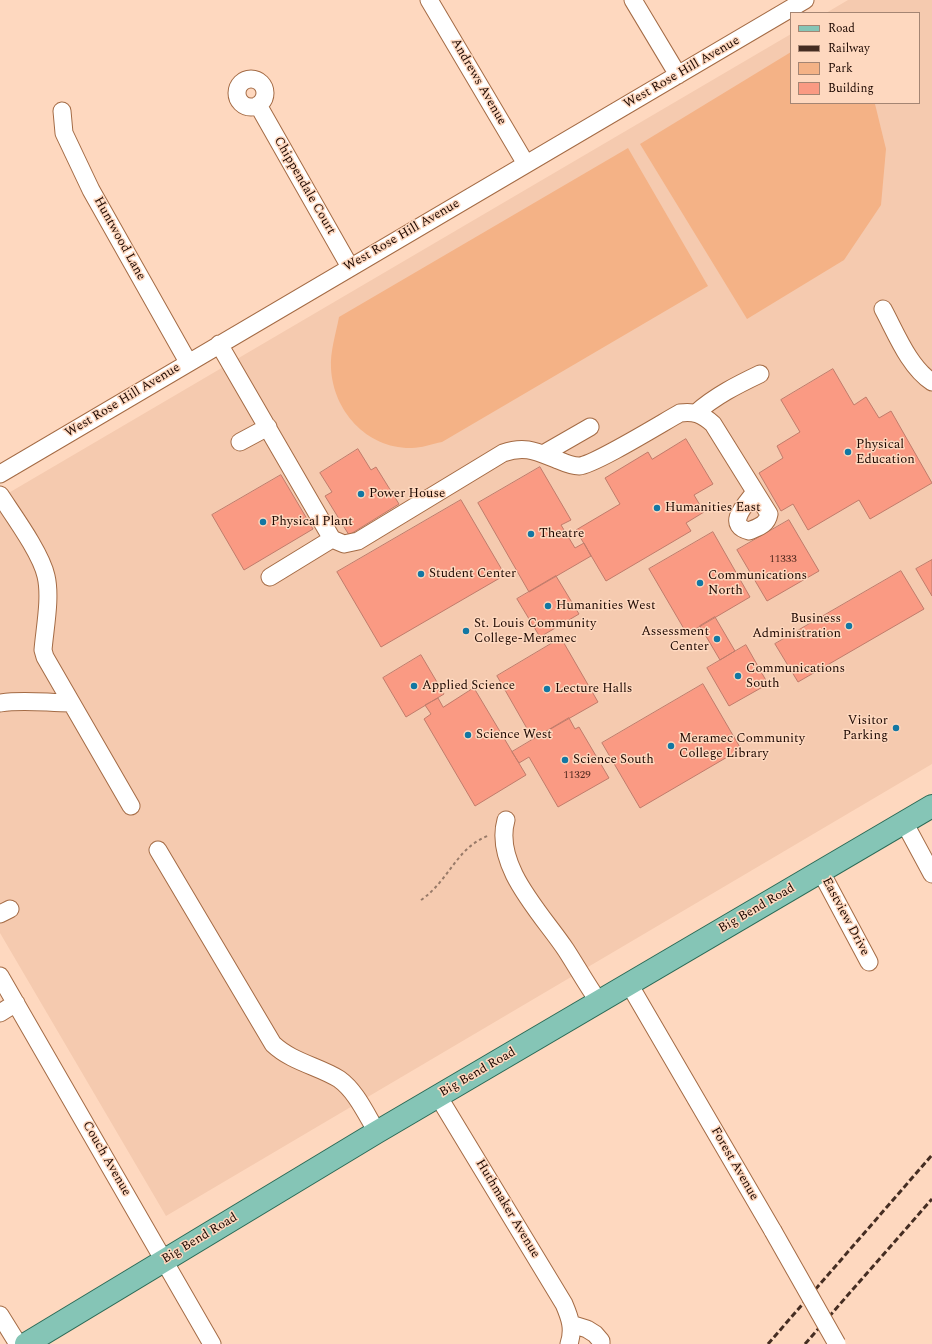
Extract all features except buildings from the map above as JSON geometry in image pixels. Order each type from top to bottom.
[{"type":"main road","name":"Big Bend Road","points":[[26,1344],[377,1132],[932,806]]},
{"type":"street","name":"Andrews Avenue","points":[[430,0],[526,164]]},
{"type":"street","points":[[633,0],[678,75]]},
{"type":"street","name":"West Rose Hill Avenue","points":[[0,474],[805,0]]},
{"type":"street","name":"Chippendale Court","points":[[258,105],[350,267]]},
{"type":"street","name":"Huntwood Lane","points":[[62,111],[64,133],[91,190],[188,362]]},
{"type":"street","points":[[883,309],[910,357],[923,376],[932,382]]},
{"type":"street","points":[[220,344],[332,539],[344,544],[358,541],[503,453],[516,449],[530,449],[571,465],[581,466],[680,413],[696,413],[702,415],[713,424],[755,492]]},
{"type":"street","points":[[696,413],[708,402],[760,374]]},
{"type":"street","points":[[240,442],[268,427]]},
{"type":"street","points":[[543,454],[590,427]]},
{"type":"street","points":[[0,494],[36,553],[46,575],[48,587],[43,650],[48,663],[131,806]]},
{"type":"street","points":[[270,577],[332,539]]},
{"type":"street","points":[[0,703],[17,700],[34,700],[71,703]]},
{"type":"street","points":[[904,822],[932,874]]},
{"type":"street","points":[[504,826],[510,863],[518,882],[567,951],[599,1002]]},
{"type":"street","points":[[158,850],[273,1044],[289,1056],[340,1080],[356,1098],[377,1132]]},
{"type":"street","name":"Eastview Drive","points":[[821,872],[869,962]]},
{"type":"street","name":"Couch Avenue","points":[[0,976],[212,1344]]},
{"type":"street","name":"Forest Avenue","points":[[629,984],[837,1344]]},
{"type":"street","points":[[0,1013],[16,1003]]},
{"type":"street","name":"Huthmaker Avenue","points":[[438,1096],[548,1276],[564,1304],[572,1324]]},
{"type":"street","points":[[0,1315],[18,1344]]},
{"type":"street","points":[[569,1344],[572,1324],[595,1334],[601,1341],[601,1344]]},
{"type":"path","points":[[421,900],[434,891],[467,847],[496,832],[504,826]]},
{"type":"shaded area","name":"St. Louis Community College-Meramec","points":[[848,0],[932,0],[932,764],[166,1216],[0,933],[0,498],[790,35],[790,104],[920,104],[920,12],[828,12]]},
{"type":"green space","points":[[790,53],[790,104],[875,104],[886,149],[881,205],[844,260],[747,319],[640,144]]},
{"type":"green space","points":[[628,148],[708,286],[442,442],[415,448],[396,447],[381,442],[367,434],[355,424],[338,399],[333,384],[331,356],[339,317]]},
{"type":"railway","points":[[768,1344],[932,1155]]},
{"type":"railway","points":[[805,1344],[932,1199]]},
{"type":"place","name":"Physical Education","points":[[848,452]]},
{"type":"place","name":"Power House","points":[[361,494]]},
{"type":"place","name":"Humanities East","points":[[657,508]]},
{"type":"place","name":"Physical Plant","points":[[263,522]]},
{"type":"place","name":"Theatre","points":[[531,534]]},
{"type":"place","name":"Student Center","points":[[421,574]]},
{"type":"place","name":"Communications North","points":[[700,583]]},
{"type":"place","name":"Humanities West","points":[[548,606]]},
{"type":"place","name":"Business Administration","points":[[849,626]]},
{"type":"place","name":"St. Louis Community College-Meramec","points":[[466,631]]},
{"type":"place","name":"Assessment Center","points":[[717,639]]},
{"type":"place","name":"Communications South","points":[[738,676]]},
{"type":"place","name":"Applied Science","points":[[414,686]]},
{"type":"place","name":"Lecture Halls","points":[[547,689]]},
{"type":"place","name":"Visitor Parking","points":[[896,728]]},
{"type":"place","name":"Science West","points":[[468,735]]},
{"type":"place","name":"Meramec Community College Library","points":[[671,746]]},
{"type":"place","name":"Science South","points":[[565,760]]}]
